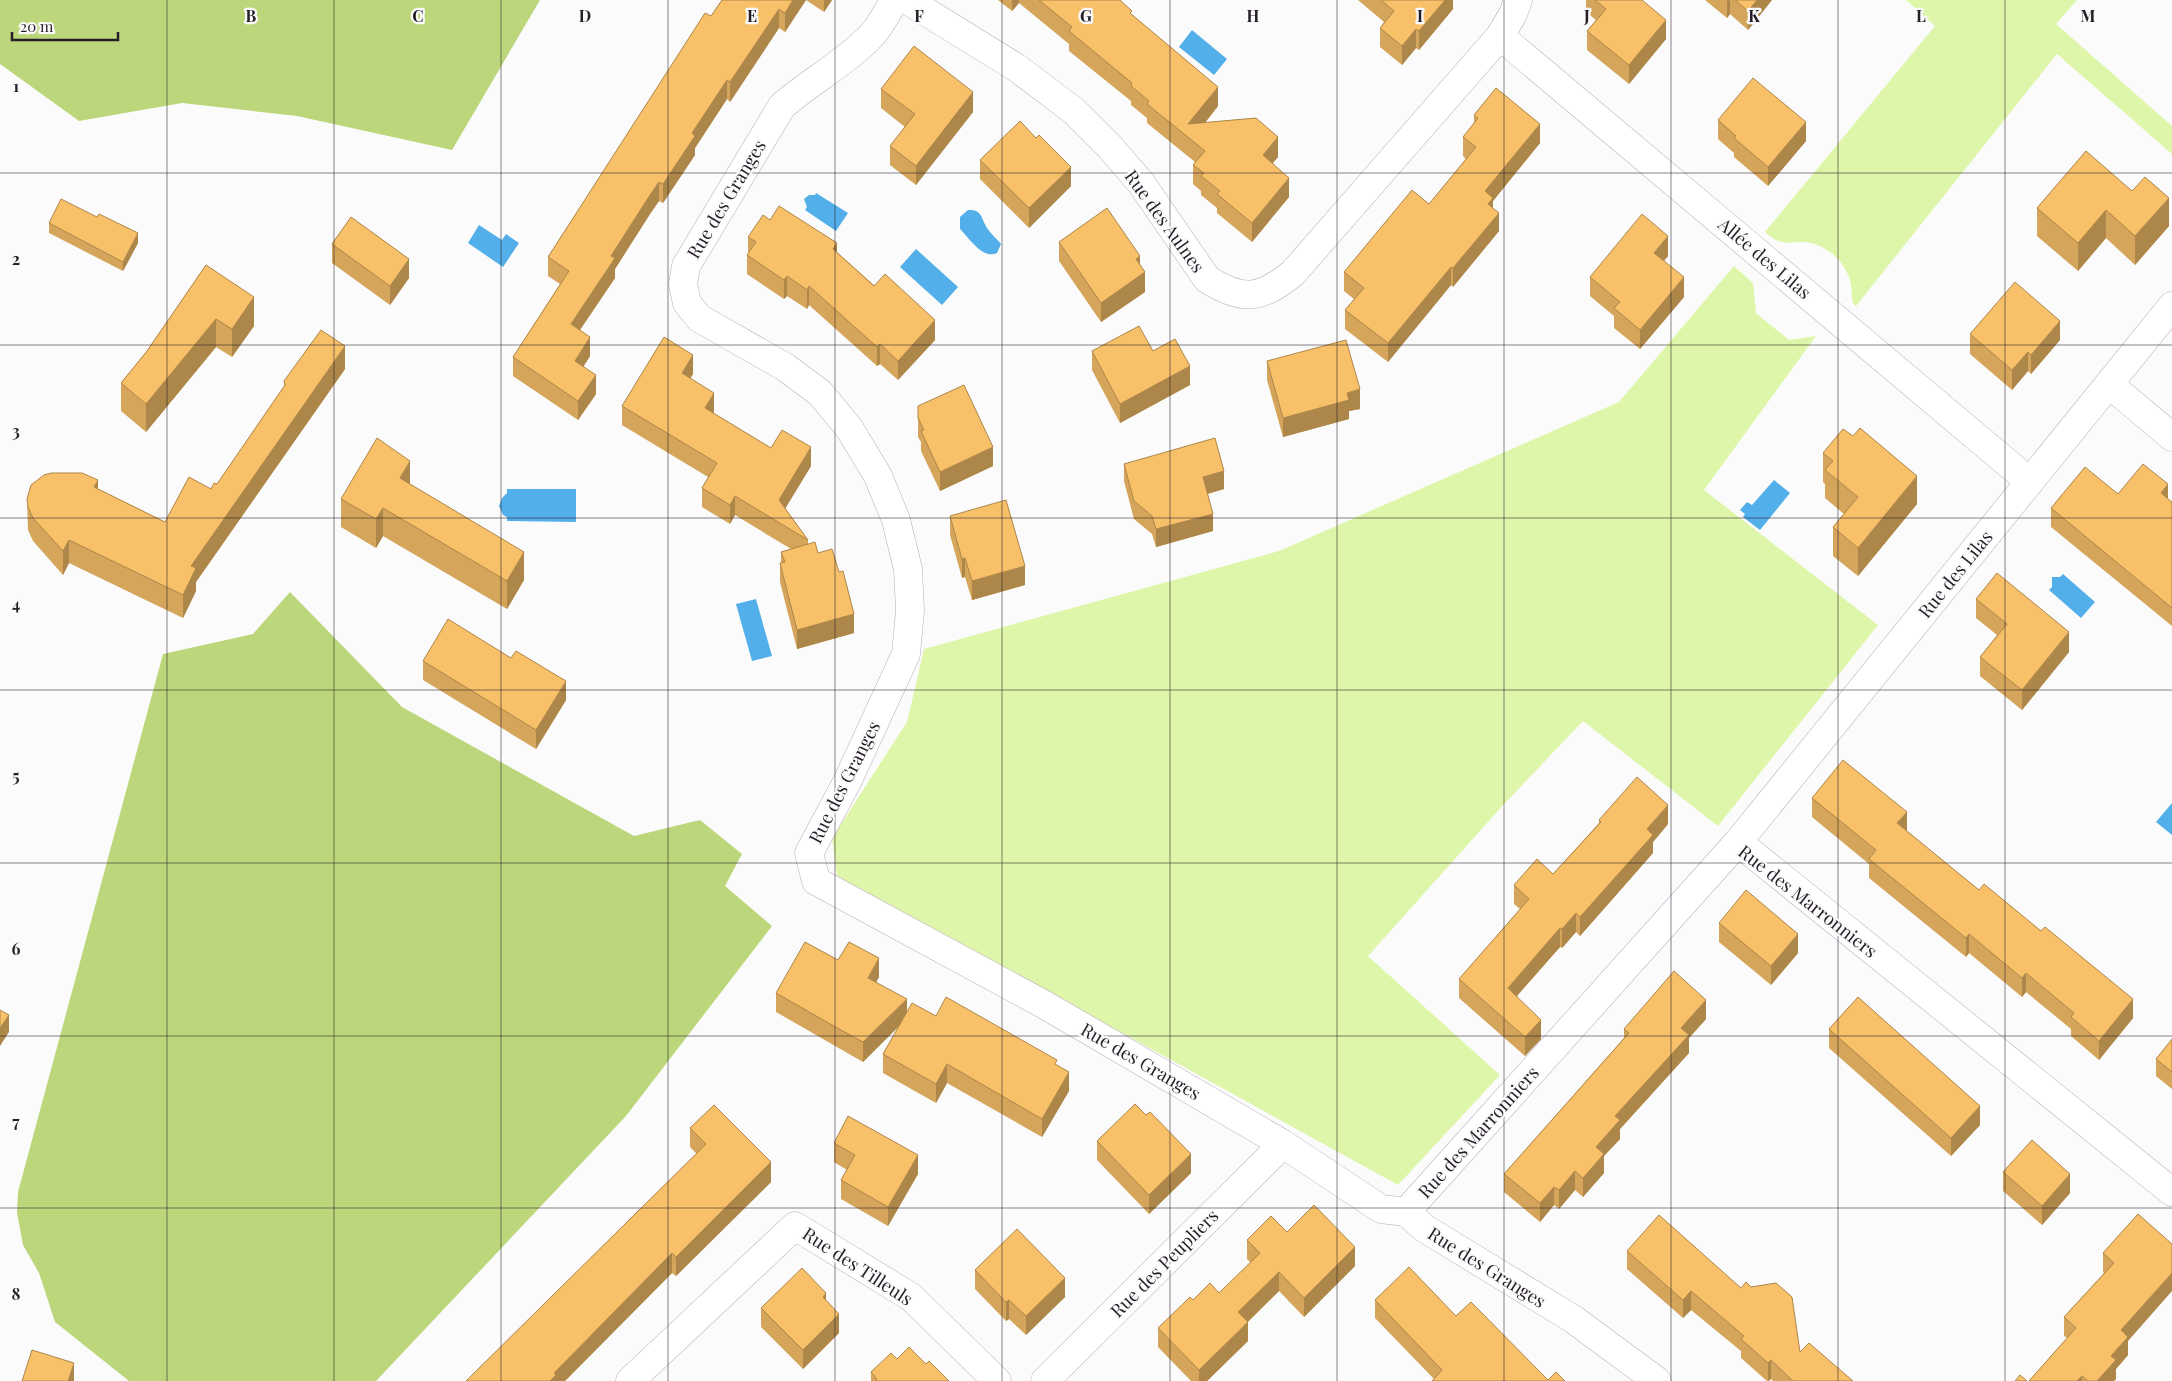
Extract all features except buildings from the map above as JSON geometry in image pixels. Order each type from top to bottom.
[{"type":"street","name":"Rue des Granges","points":[[895,0],[873,35],[782,106],[686,266],[683,284],[687,303],[699,318],[785,367],[820,394],[849,428],[878,476],[896,520],[908,569],[910,611],[906,654],[848,780],[809,853],[816,881],[1054,1010],[1283,1144],[1381,1209],[1406,1212],[1424,1228],[1573,1320],[1657,1381]]},
{"type":"street","name":"Rue des Aulnes","points":[[907,0],[1017,68],[1074,112],[1109,146],[1142,183],[1207,279],[1223,289],[1254,295],[1275,288],[1293,273],[1500,36],[1514,14],[1518,0]]},
{"type":"street","name":"Allée des Lilas","points":[[1500,36],[2030,482]]},
{"type":"street","name":"Rue des Lilas","points":[[1738,842],[2172,306]]},
{"type":"street","points":[[2109,384],[2172,437]]},
{"type":"street","name":"Rue des Marronniers","points":[[1406,1212],[1738,842],[2172,1192]]},
{"type":"street","name":"Rue des Peupliers","points":[[1045,1381],[1283,1144]]},
{"type":"street","name":"Rue des Tilleuls","points":[[630,1381],[795,1226],[911,1297],[997,1381]]},
{"type":"green space","points":[[0,0],[540,0],[452,150],[297,116],[182,103],[79,121],[0,64]]},
{"type":"green space","points":[[1906,0],[2077,0],[2056,24],[2172,126],[2172,154],[2057,54],[1856,306],[1853,303],[1851,283],[1847,273],[1838,259],[1826,249],[1811,243],[1779,241],[1765,232],[1935,26]]},
{"type":"green space","points":[[1734,266],[1753,283],[1756,313],[1789,340],[1816,336],[1704,490],[1878,625],[1718,826],[1583,721],[1505,803],[1368,956],[1500,1075],[1398,1185],[837,876],[832,838],[907,722],[924,649],[1279,551],[1619,402]]},
{"type":"green space","points":[[290,592],[402,707],[634,836],[700,820],[742,854],[725,886],[772,926],[626,1116],[376,1381],[129,1381],[55,1322],[39,1273],[23,1245],[17,1213],[18,1192],[163,654],[253,634]]},
{"type":"water","points":[[1192,30],[1227,59],[1214,75],[1179,47]]},
{"type":"water","points":[[816,193],[848,213],[836,231],[805,210],[807,207],[804,199]]},
{"type":"water","points":[[968,210],[979,213],[987,228],[1001,244],[997,253],[992,254],[982,251],[960,229],[960,217]]},
{"type":"water","points":[[479,225],[502,240],[506,234],[519,243],[503,267],[468,243]]},
{"type":"water","points":[[916,249],[958,287],[942,305],[900,267]]},
{"type":"water","points":[[1774,480],[1790,493],[1760,530],[1743,517],[1745,514],[1740,510],[1747,502],[1752,505]]},
{"type":"water","points":[[507,489],[576,489],[576,522],[507,521],[507,517],[503,515],[499,506],[502,498],[507,493]]},
{"type":"water","points":[[2063,574],[2095,602],[2081,618],[2049,590],[2052,587],[2052,577],[2060,577]]},
{"type":"water","points":[[756,599],[772,656],[752,661],[736,604]]},
{"type":"water","points":[[2172,803],[2172,835],[2156,822]]}]
